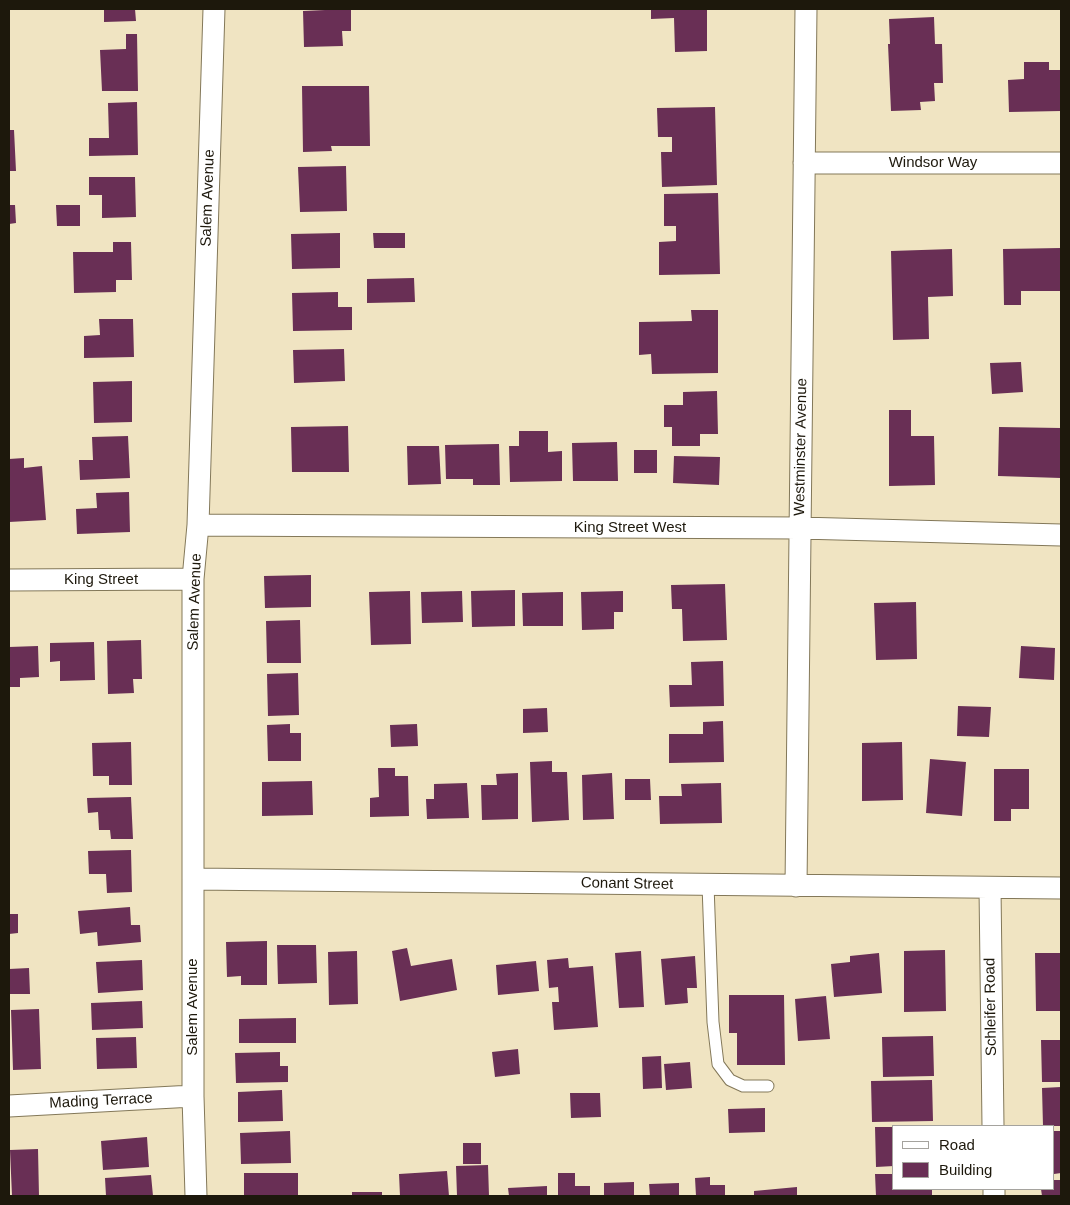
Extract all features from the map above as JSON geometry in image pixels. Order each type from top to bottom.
[{"type":"street","name":"Salem Avenue","points":[[196,1196],[193,1096],[193,579],[198,525],[214,9]]},
{"type":"street","name":"Westminster Avenue","points":[[796,886],[806,9]]},
{"type":"street","name":"Windsor Way","points":[[804,163],[1061,163]]},
{"type":"street","name":"King Street West","points":[[198,525],[800,528],[1061,534]]},
{"type":"street","name":"King Street","points":[[9,580],[193,579]]},
{"type":"street","name":"Conant Street","points":[[193,879],[1061,888]]},
{"type":"street","name":"Schleifer Road","points":[[990,888],[993,1125]]},
{"type":"street","name":"Mading Terrace","points":[[9,1106],[193,1096]]},
{"type":"lane","points":[[708,885],[713,1022],[718,1064],[730,1080],[744,1086],[768,1086]]},
{"type":"building","points":[[104,9],[135,9],[136,21],[104,22]]},
{"type":"building","points":[[351,9],[351,31],[342,31],[343,46],[304,47],[303,11]]},
{"type":"building","points":[[651,9],[707,9],[707,51],[675,52],[674,18],[651,19]]},
{"type":"building","points":[[934,17],[935,44],[942,44],[943,83],[934,83],[935,101],[920,102],[921,110],[891,111],[888,44],[890,44],[889,19]]},
{"type":"building","points":[[126,34],[137,34],[138,91],[102,91],[100,50],[126,49]]},
{"type":"building","points":[[1024,62],[1049,62],[1049,70],[1061,70],[1061,111],[1009,112],[1008,80],[1024,79]]},
{"type":"building","points":[[302,86],[369,86],[370,146],[331,146],[332,151],[303,152]]},
{"type":"building","points":[[137,102],[138,155],[89,156],[89,138],[109,138],[108,103]]},
{"type":"building","points":[[715,107],[717,185],[662,187],[661,152],[672,152],[672,137],[658,137],[657,108]]},
{"type":"building","points":[[9,130],[14,130],[16,171],[9,171]]},
{"type":"building","points":[[346,166],[347,211],[300,212],[298,167]]},
{"type":"building","points":[[89,177],[135,177],[136,217],[102,218],[102,195],[89,195]]},
{"type":"building","points":[[718,193],[720,274],[659,275],[659,242],[676,241],[676,226],[664,226],[664,194]]},
{"type":"building","points":[[9,205],[15,205],[16,223],[9,224]]},
{"type":"building","points":[[56,205],[80,205],[80,226],[57,226]]},
{"type":"building","points":[[340,233],[340,268],[292,269],[291,234]]},
{"type":"building","points":[[373,233],[405,233],[405,248],[374,248]]},
{"type":"building","points":[[113,242],[131,242],[132,280],[116,280],[116,292],[74,293],[73,252],[113,252]]},
{"type":"building","points":[[1061,248],[1061,291],[1021,291],[1021,305],[1004,305],[1003,249]]},
{"type":"building","points":[[952,249],[953,296],[928,297],[929,339],[893,340],[891,251]]},
{"type":"building","points":[[414,278],[415,302],[367,303],[367,279]]},
{"type":"building","points":[[338,292],[338,307],[352,307],[352,330],[293,331],[292,293]]},
{"type":"building","points":[[691,310],[718,310],[718,373],[652,374],[651,354],[639,355],[639,322],[692,321]]},
{"type":"building","points":[[99,319],[133,319],[134,357],[84,358],[84,336],[100,335]]},
{"type":"building","points":[[344,349],[345,381],[294,383],[293,350]]},
{"type":"building","points":[[1021,362],[1023,392],[992,394],[990,363]]},
{"type":"building","points":[[132,381],[132,422],[94,423],[93,382]]},
{"type":"building","points":[[717,391],[718,434],[700,434],[700,446],[672,446],[672,427],[664,427],[664,405],[683,405],[683,392]]},
{"type":"building","points":[[889,410],[911,410],[911,436],[934,436],[935,485],[889,486]]},
{"type":"building","points":[[348,426],[349,472],[292,472],[291,427]]},
{"type":"building","points":[[999,427],[1061,428],[1061,478],[998,476]]},
{"type":"building","points":[[519,431],[548,431],[548,452],[562,451],[562,481],[510,482],[509,446],[519,446]]},
{"type":"building","points":[[128,436],[130,478],[80,480],[79,460],[93,460],[92,437]]},
{"type":"building","points":[[617,442],[618,481],[573,481],[572,443]]},
{"type":"building","points":[[499,444],[500,485],[473,485],[473,479],[446,479],[445,445]]},
{"type":"building","points":[[407,446],[439,446],[441,484],[408,485]]},
{"type":"building","points":[[634,450],[657,450],[657,473],[634,473]]},
{"type":"building","points":[[674,456],[720,457],[719,485],[673,483]]},
{"type":"building","points":[[24,458],[24,468],[42,466],[46,520],[9,522],[9,459]]},
{"type":"building","points":[[129,492],[130,532],[77,534],[76,509],[97,508],[96,493]]},
{"type":"building","points":[[311,575],[311,607],[265,608],[264,576]]},
{"type":"building","points":[[725,584],[727,640],[683,641],[682,609],[672,609],[671,585]]},
{"type":"building","points":[[515,590],[515,626],[472,627],[471,591]]},
{"type":"building","points":[[410,591],[411,644],[371,645],[369,592]]},
{"type":"building","points":[[462,591],[463,622],[422,623],[421,592]]},
{"type":"building","points":[[623,591],[623,612],[614,612],[614,629],[582,630],[581,592]]},
{"type":"building","points":[[563,592],[563,626],[523,626],[522,593]]},
{"type":"building","points":[[916,602],[917,659],[876,660],[874,603]]},
{"type":"building","points":[[300,620],[301,663],[267,663],[266,621]]},
{"type":"building","points":[[141,640],[142,679],[133,679],[134,693],[108,694],[107,641]]},
{"type":"building","points":[[94,642],[95,680],[60,681],[60,661],[50,662],[50,643]]},
{"type":"building","points":[[38,646],[39,677],[20,678],[20,687],[9,687],[9,647]]},
{"type":"building","points":[[1021,646],[1055,648],[1054,680],[1019,678]]},
{"type":"building","points":[[723,661],[724,706],[670,707],[669,685],[692,685],[691,662]]},
{"type":"building","points":[[298,673],[299,715],[268,716],[267,674]]},
{"type":"building","points":[[958,706],[991,707],[989,737],[957,736]]},
{"type":"building","points":[[547,708],[548,732],[523,733],[523,709]]},
{"type":"building","points":[[723,721],[724,762],[669,763],[669,734],[703,734],[703,722]]},
{"type":"building","points":[[290,724],[290,733],[301,733],[301,761],[268,761],[267,725]]},
{"type":"building","points":[[417,724],[418,746],[391,747],[390,725]]},
{"type":"building","points":[[131,742],[132,785],[109,785],[109,776],[93,776],[92,743]]},
{"type":"building","points":[[902,742],[903,800],[862,801],[862,743]]},
{"type":"building","points":[[930,759],[966,762],[962,816],[926,813]]},
{"type":"building","points":[[552,761],[552,772],[567,772],[569,820],[532,822],[530,762]]},
{"type":"building","points":[[378,768],[395,768],[395,776],[408,776],[409,816],[370,817],[370,798],[379,797]]},
{"type":"building","points":[[994,769],[1029,769],[1029,809],[1011,809],[1011,821],[994,821]]},
{"type":"building","points":[[518,773],[518,819],[482,820],[481,785],[497,785],[496,774]]},
{"type":"building","points":[[612,773],[614,819],[583,820],[582,775]]},
{"type":"building","points":[[625,779],[650,779],[651,800],[625,800]]},
{"type":"building","points":[[312,781],[313,815],[262,816],[262,782]]},
{"type":"building","points":[[467,783],[469,818],[427,819],[426,799],[434,799],[434,784]]},
{"type":"building","points":[[721,783],[722,823],[660,824],[659,796],[682,796],[681,784]]},
{"type":"building","points":[[131,797],[133,839],[111,839],[110,830],[99,830],[98,812],[88,813],[87,798]]},
{"type":"building","points":[[131,850],[132,892],[107,893],[106,874],[89,874],[88,851]]},
{"type":"building","points":[[130,907],[131,925],[140,925],[141,942],[98,946],[97,932],[80,934],[78,911]]},
{"type":"building","points":[[9,914],[18,914],[18,933],[9,934]]},
{"type":"building","points":[[267,941],[267,985],[241,985],[241,976],[227,977],[226,942]]},
{"type":"building","points":[[277,945],[316,945],[317,983],[278,984]]},
{"type":"building","points":[[407,948],[411,966],[452,959],[457,990],[400,1001],[392,951]]},
{"type":"building","points":[[945,950],[946,1011],[904,1012],[904,951]]},
{"type":"building","points":[[357,951],[358,1004],[329,1005],[328,952]]},
{"type":"building","points":[[641,951],[644,1007],[619,1008],[615,953]]},
{"type":"building","points":[[879,953],[882,993],[834,997],[831,964],[850,962],[850,956]]},
{"type":"building","points":[[1035,953],[1061,953],[1061,1011],[1036,1011]]},
{"type":"building","points":[[695,956],[697,988],[687,988],[688,1003],[665,1005],[661,959]]},
{"type":"building","points":[[568,958],[569,968],[593,966],[598,1027],[554,1030],[552,1002],[559,1002],[558,987],[549,988],[547,960]]},
{"type":"building","points":[[142,960],[143,990],[98,993],[96,962]]},
{"type":"building","points":[[536,961],[539,991],[498,995],[496,965]]},
{"type":"building","points":[[29,968],[30,994],[9,994],[9,969]]},
{"type":"building","points":[[729,995],[784,995],[785,1065],[737,1065],[737,1033],[729,1033]]},
{"type":"building","points":[[826,996],[830,1039],[798,1041],[795,999]]},
{"type":"building","points":[[142,1001],[143,1028],[92,1030],[91,1003]]},
{"type":"building","points":[[39,1009],[41,1069],[13,1070],[11,1010]]},
{"type":"building","points":[[296,1018],[296,1043],[239,1043],[239,1019]]},
{"type":"building","points":[[933,1036],[934,1076],[883,1077],[882,1037]]},
{"type":"building","points":[[136,1037],[137,1068],[97,1069],[96,1038]]},
{"type":"building","points":[[1041,1040],[1061,1040],[1061,1082],[1042,1082]]},
{"type":"building","points":[[518,1049],[520,1074],[495,1077],[492,1052]]},
{"type":"building","points":[[280,1052],[280,1066],[288,1066],[288,1082],[236,1083],[235,1053]]},
{"type":"building","points":[[661,1056],[662,1088],[643,1089],[642,1057]]},
{"type":"building","points":[[690,1062],[692,1088],[666,1090],[664,1064]]},
{"type":"building","points":[[932,1080],[933,1121],[872,1122],[871,1081]]},
{"type":"building","points":[[1061,1087],[1061,1126],[1043,1125],[1042,1088]]},
{"type":"building","points":[[282,1090],[283,1121],[238,1122],[238,1092]]},
{"type":"building","points":[[570,1093],[600,1093],[601,1117],[571,1118]]},
{"type":"building","points":[[765,1108],[765,1132],[729,1133],[728,1109]]},
{"type":"building","points":[[875,1127],[892,1127],[892,1166],[876,1167]]},
{"type":"building","points":[[290,1131],[291,1163],[241,1164],[240,1133]]},
{"type":"building","points":[[1055,1131],[1061,1131],[1061,1173],[1055,1174]]},
{"type":"building","points":[[147,1137],[149,1167],[103,1170],[101,1141]]},
{"type":"building","points":[[463,1143],[481,1143],[481,1164],[463,1164]]},
{"type":"building","points":[[38,1149],[39,1196],[12,1196],[10,1150]]},
{"type":"building","points":[[488,1165],[489,1196],[457,1196],[456,1166]]},
{"type":"building","points":[[447,1171],[449,1196],[400,1196],[399,1174]]},
{"type":"building","points":[[244,1173],[298,1173],[298,1196],[244,1196]]},
{"type":"building","points":[[558,1173],[575,1173],[575,1186],[590,1186],[590,1196],[558,1196]]},
{"type":"building","points":[[875,1174],[892,1174],[892,1190],[932,1190],[932,1196],[876,1196]]},
{"type":"building","points":[[151,1175],[153,1196],[106,1196],[105,1178]]},
{"type":"building","points":[[710,1177],[710,1185],[725,1185],[725,1196],[696,1196],[695,1178]]},
{"type":"building","points":[[1055,1180],[1061,1180],[1061,1196],[1042,1196],[1041,1190],[1055,1190]]},
{"type":"building","points":[[634,1182],[634,1196],[604,1196],[604,1183]]},
{"type":"building","points":[[679,1183],[679,1196],[650,1196],[649,1184]]},
{"type":"building","points":[[547,1186],[547,1196],[509,1196],[508,1188]]},
{"type":"building","points":[[797,1187],[797,1196],[754,1196],[754,1191]]},
{"type":"building","points":[[352,1192],[382,1192],[382,1196],[352,1196]]}]
